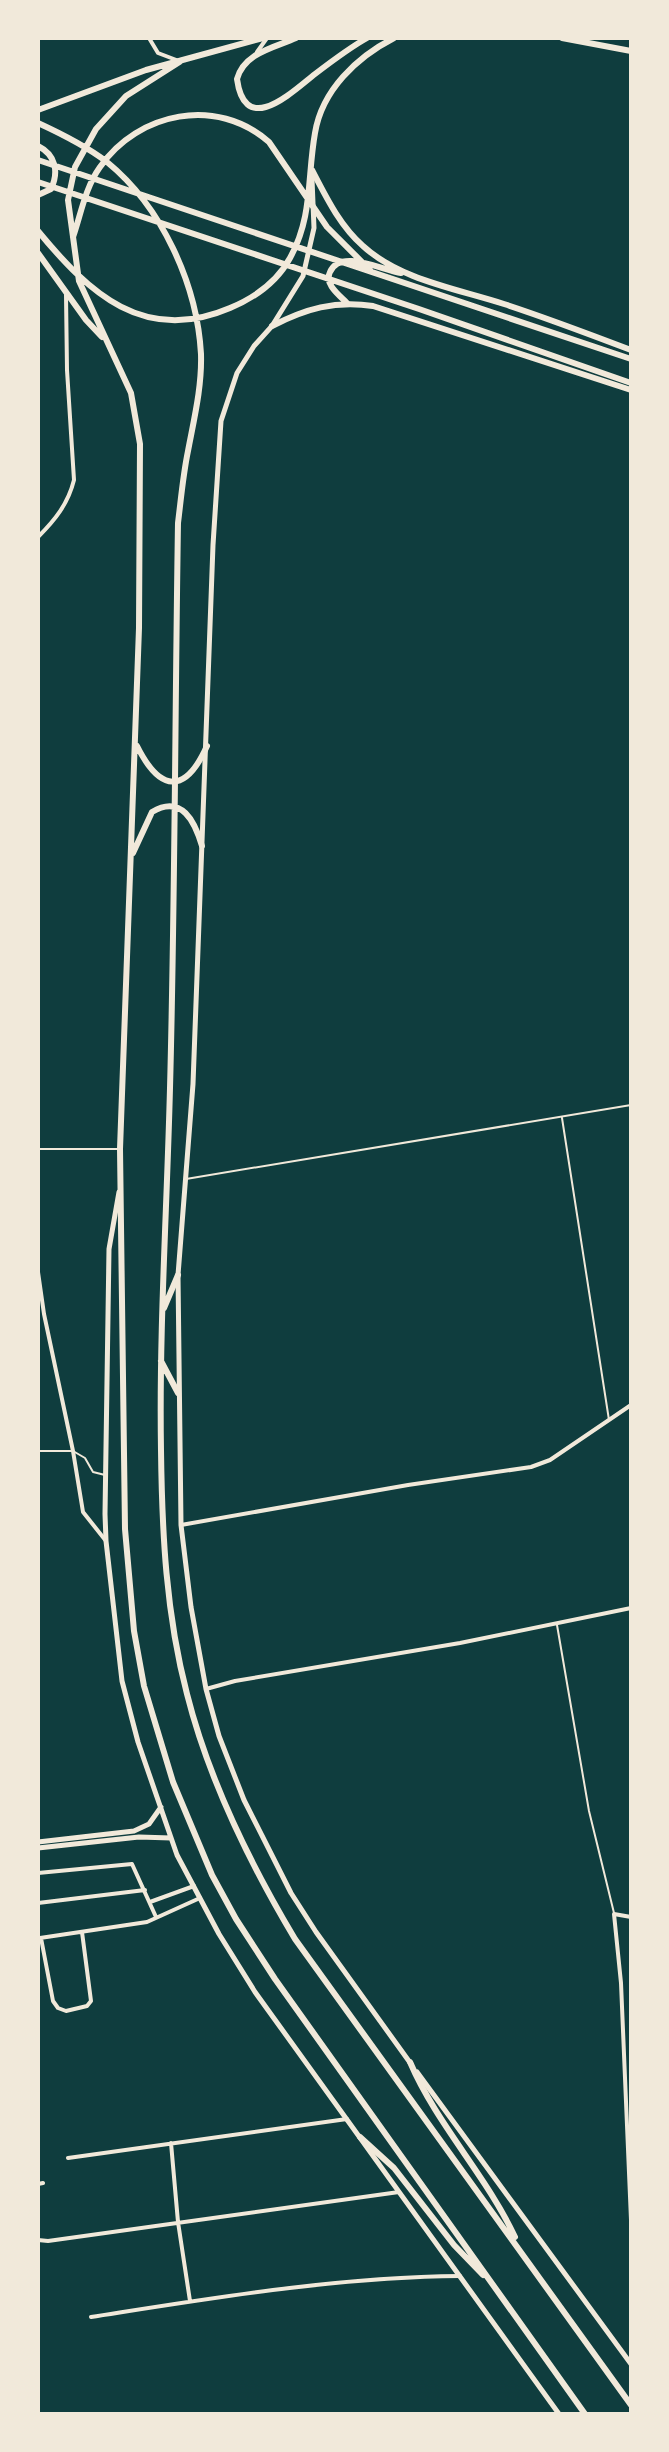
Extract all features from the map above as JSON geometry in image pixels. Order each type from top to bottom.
[{"type":"main road","points":[[38,110],[101,85],[265,38]]},
{"type":"main road","points":[[296,38],[253,56],[240,70],[238,89],[250,105],[268,107],[292,94],[367,38]]},
{"type":"main road","points":[[38,231],[80,280],[133,312],[164,320],[203,317],[234,307],[256,295],[272,281],[292,255],[308,212],[315,133],[333,89],[366,55],[394,38]]},
{"type":"main road","points":[[562,38],[631,51]]},
{"type":"main road","points":[[181,61],[126,96],[96,129],[75,167],[68,200],[79,281],[131,393],[140,444],[135,743],[120,1149],[125,1529],[134,1631],[144,1686],[173,1782],[194,1837],[236,1919],[275,1979],[585,2414]]},
{"type":"main road","points":[[72,241],[91,182],[124,141],[154,124],[192,114],[209,114],[240,124],[269,142],[327,227],[374,274]]},
{"type":"main road","points":[[38,123],[107,163],[141,198],[179,263],[194,308],[201,356],[198,398],[178,523],[171,1061],[160,1359],[162,1536],[169,1610],[194,1723],[220,1794],[254,1866],[295,1939],[631,2405]]},
{"type":"main road","points":[[38,146],[50,154],[56,176],[51,189],[38,195]]},
{"type":"main road","points":[[38,160],[631,359]]},
{"type":"main road","points":[[312,170],[352,236],[380,259],[408,274]]},
{"type":"main road","points":[[38,182],[631,383]]},
{"type":"main road","points":[[38,253],[107,342]]},
{"type":"main road","points":[[347,303],[333,288],[328,276],[331,269],[342,261],[357,261],[547,318],[631,350]]},
{"type":"main road","points":[[272,326],[310,309],[347,303],[385,310],[631,390]]},
{"type":"main road","points":[[135,743],[150,769],[159,778],[170,781],[191,774],[207,746]]},
{"type":"main road","points":[[130,859],[148,819],[160,807],[185,812],[196,827],[202,846]]},
{"type":"main road","points":[[161,1315],[178,1275]]},
{"type":"main road","points":[[160,1359],[178,1393]]},
{"type":"main road","points":[[410,2062],[430,2104],[501,2209],[522,2251]]},
{"type":"main road","points":[[360,2137],[394,2168],[454,2245],[492,2283]]},
{"type":"street","points":[[149,38],[158,53],[181,61]]},
{"type":"street","points":[[253,56],[265,38]]},
{"type":"street","points":[[312,170],[315,215],[311,248],[299,286],[237,373],[221,421],[213,545],[193,1084],[178,1275],[181,1525],[191,1607],[206,1689],[219,1736],[266,1846],[291,1893],[316,1932],[631,2364]]},
{"type":"street","points":[[38,537],[62,510],[71,494],[74,480],[66,293]]},
{"type":"street","points":[[121,1182],[109,1249],[106,1541],[122,1681],[138,1742],[171,1838],[200,1898],[255,1992],[559,2414]]},
{"type":"street","points":[[38,1272],[41,1314],[73,1451],[83,1512],[106,1541]]},
{"type":"street","points":[[181,1525],[531,1467],[550,1460],[631,1405]]},
{"type":"street","points":[[206,1689],[235,1681],[631,1608]]},
{"type":"street","points":[[38,1842],[134,1831],[152,1822],[161,1807]]},
{"type":"street","points":[[38,1848],[139,1837],[171,1838]]},
{"type":"street","points":[[38,1873],[128,1863],[137,1870],[156,1918]]},
{"type":"street","points":[[150,1902],[194,1886]]},
{"type":"street","points":[[38,1903],[145,1890]]},
{"type":"street","points":[[82,1932],[91,2001],[87,2006],[66,2011],[58,2008],[53,2001],[39,1938],[82,1932],[133,1925],[200,1898]]},
{"type":"street","points":[[631,1917],[614,1914],[621,1983],[631,2220]]},
{"type":"street","points":[[68,2158],[347,2119]]},
{"type":"street","points":[[171,2143],[178,2222],[190,2301]]},
{"type":"street","points":[[38,2240],[399,2192]]},
{"type":"street","points":[[91,2317],[190,2301],[397,2277],[460,2276]]},
{"type":"lane","points":[[185,1180],[631,1105]]},
{"type":"lane","points":[[562,1117],[609,1421]]},
{"type":"lane","points":[[38,1149],[120,1149]]},
{"type":"lane","points":[[38,1451],[73,1451],[85,1458],[93,1472],[106,1476]]},
{"type":"lane","points":[[557,1624],[589,1811],[614,1914]]}]
